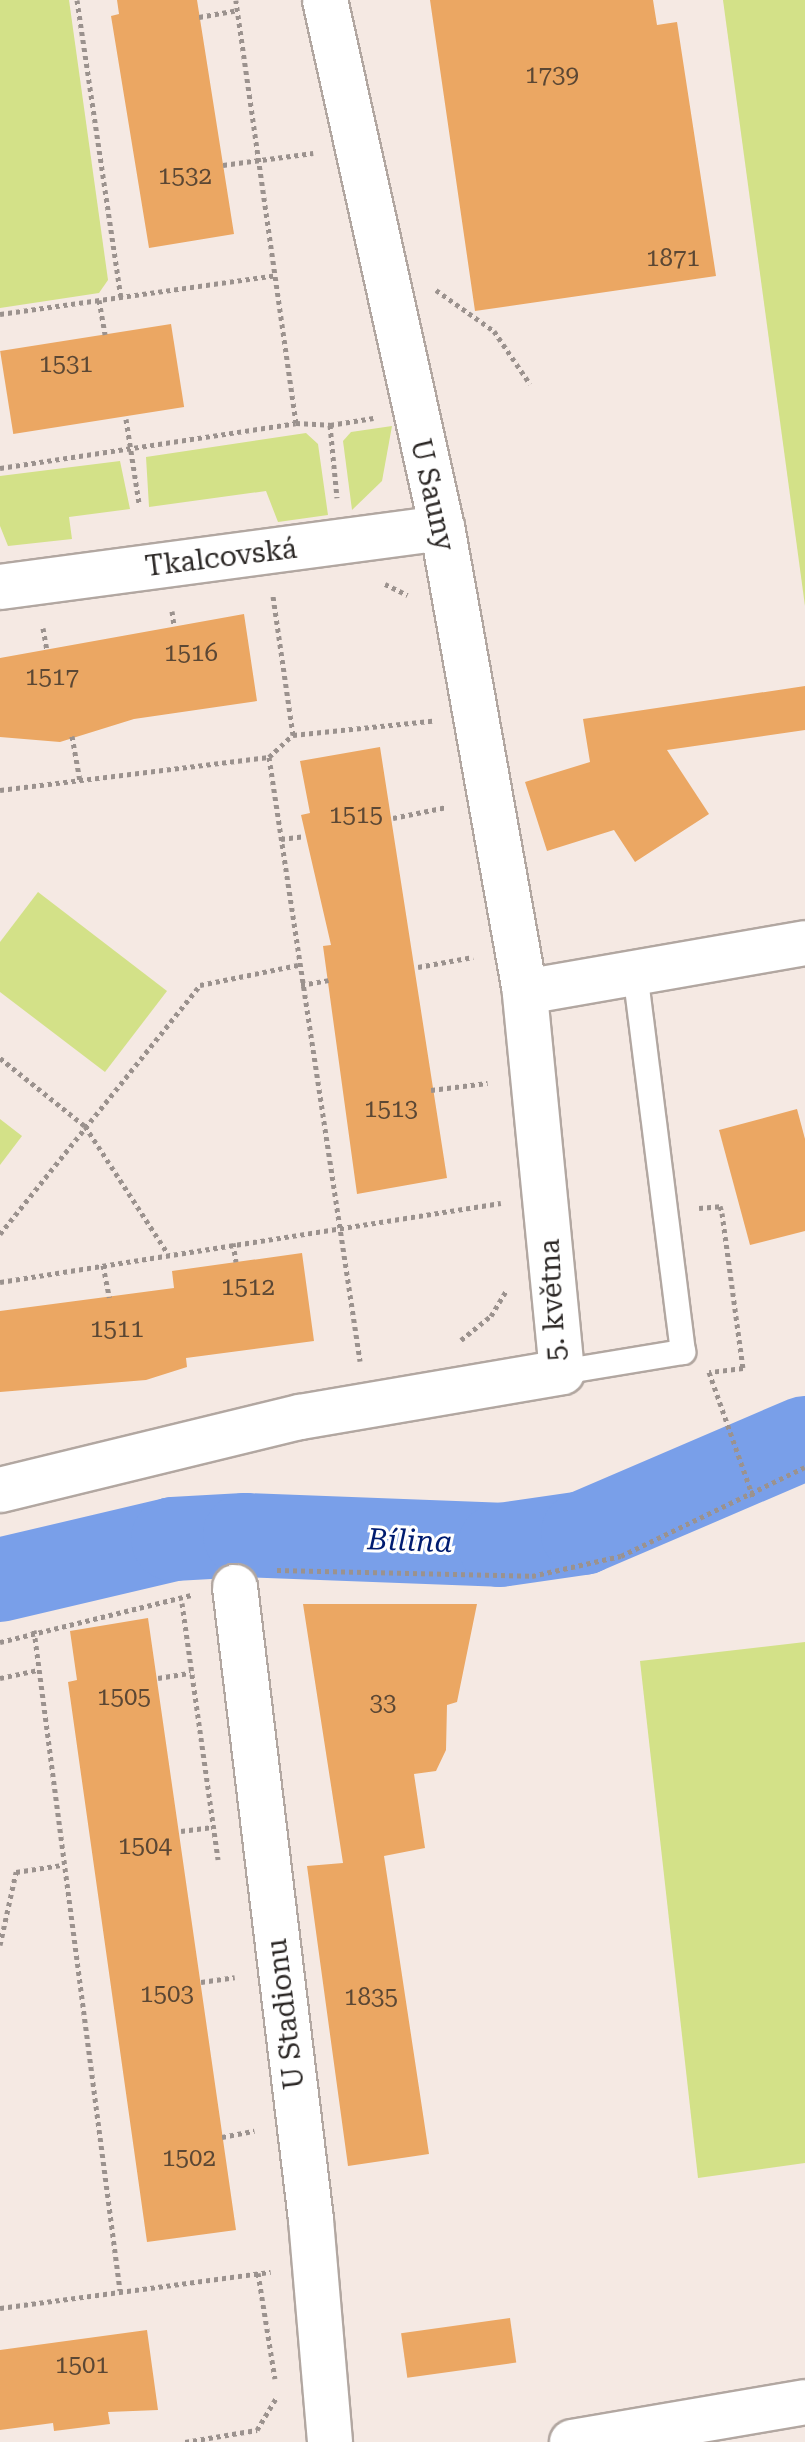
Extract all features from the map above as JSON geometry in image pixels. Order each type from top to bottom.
[{"type":"street","name":"U Sauny","points":[[325,0],[376,247],[442,528],[525,992]]},
{"type":"street","name":"Tkalcovská","points":[[0,587],[442,528]]},
{"type":"street","points":[[525,992],[805,943]]},
{"type":"street","name":"5. května","points":[[0,1490],[300,1417],[562,1372],[525,992]]},
{"type":"street","name":"U Stadionu","points":[[235,1587],[315,2267],[330,2442]]},
{"type":"street","points":[[572,2442],[805,2402]]},
{"type":"lane","points":[[562,1372],[683,1352],[635,973]]},
{"type":"path","points":[[77,0],[121,297]]},
{"type":"path","points":[[236,0],[296,423]]},
{"type":"path","points":[[199,17],[238,10]]},
{"type":"path","points":[[223,165],[354,146]]},
{"type":"path","points":[[376,247],[494,331],[530,384]]},
{"type":"path","points":[[0,314],[276,275]]},
{"type":"path","points":[[99,300],[105,334]]},
{"type":"path","points":[[126,419],[139,503]]},
{"type":"path","points":[[0,468],[296,423],[330,425],[341,542]]},
{"type":"path","points":[[375,581],[415,605]]},
{"type":"path","points":[[285,594],[271,597],[293,735]]},
{"type":"path","points":[[172,610],[174,625]]},
{"type":"path","points":[[43,628],[47,651]]},
{"type":"path","points":[[0,790],[269,757],[293,735],[446,720]]},
{"type":"path","points":[[72,736],[80,781]]},
{"type":"path","points":[[269,757],[334,1226],[361,1366]]},
{"type":"path","points":[[393,818],[456,806]]},
{"type":"path","points":[[281,839],[304,836]]},
{"type":"path","points":[[418,967],[474,957]]},
{"type":"path","points":[[0,1234],[200,985],[298,965]]},
{"type":"path","points":[[301,985],[329,980]]},
{"type":"path","points":[[0,1058],[85,1126],[168,1254]]},
{"type":"path","points":[[431,1090],[488,1083]]},
{"type":"path","points":[[0,1282],[334,1226],[545,1196]]},
{"type":"path","points":[[691,1209],[720,1206],[722,1213],[743,1368],[709,1372],[753,1497]]},
{"type":"path","points":[[233,1243],[236,1262]]},
{"type":"path","points":[[103,1265],[109,1297]]},
{"type":"path","points":[[0,1642],[34,1630],[235,1587],[277,1570],[532,1576],[621,1556],[753,1497],[805,1467]]},
{"type":"path","points":[[34,1630],[62,1865],[120,2290]]},
{"type":"path","points":[[0,1678],[37,1670]]},
{"type":"path","points":[[158,1678],[191,1673]]},
{"type":"path","points":[[181,1831],[213,1827]]},
{"type":"path","points":[[0,1945],[16,1872],[62,1865]]},
{"type":"path","points":[[201,1982],[235,1977]]},
{"type":"path","points":[[222,2137],[254,2131]]},
{"type":"path","points":[[0,2308],[315,2267]]},
{"type":"path","points":[[185,2442],[239,2437],[273,2414],[278,2396],[258,2273]]},
{"type":"green space","points":[[0,0],[69,0],[108,280],[99,293],[0,308]]},
{"type":"green space","points":[[723,0],[805,0],[805,606]]},
{"type":"green space","points":[[392,426],[382,481],[352,510],[343,441],[351,432]]},
{"type":"green space","points":[[306,433],[318,444],[328,515],[278,522],[266,491],[149,507],[146,457]]},
{"type":"green space","points":[[120,461],[130,509],[69,517],[72,539],[8,546],[0,526],[0,476]]},
{"type":"green space","points":[[38,892],[167,991],[105,1072],[0,992],[0,942]]},
{"type":"green space","points":[[0,1119],[22,1136],[0,1165]]},
{"type":"green space","points":[[805,1642],[805,2163],[698,2178],[640,1661]]},
{"type":"building","points":[[117,0],[197,0],[234,234],[149,248],[111,16],[119,14]]},
{"type":"building","points":[[430,0],[653,0],[657,25],[677,22],[716,276],[475,311]]},
{"type":"building","points":[[171,324],[184,407],[13,434],[0,351]]},
{"type":"building","points":[[244,614],[257,701],[134,719],[60,742],[0,737],[0,658]]},
{"type":"building","points":[[805,686],[805,730],[667,750],[709,814],[635,862],[614,830],[547,851],[525,782],[590,762],[583,719]]},
{"type":"building","points":[[380,747],[447,1178],[357,1194],[323,946],[331,945],[301,815],[310,813],[300,761]]},
{"type":"building","points":[[797,1109],[805,1139],[805,1231],[750,1245],[719,1130]]},
{"type":"building","points":[[302,1253],[314,1341],[186,1358],[187,1367],[146,1380],[0,1392],[0,1311],[174,1288],[172,1271]]},
{"type":"building","points":[[303,1604],[477,1604],[457,1702],[447,1705],[446,1750],[436,1771],[414,1774],[425,1848],[384,1856],[429,2154],[348,2166],[307,1866],[343,1863]]},
{"type":"building","points":[[148,1618],[236,2230],[147,2242],[68,1682],[77,1680],[70,1631]]},
{"type":"building","points":[[510,2318],[516,2363],[407,2378],[401,2333]]},
{"type":"building","points":[[147,2330],[158,2410],[108,2412],[110,2424],[54,2431],[53,2423],[0,2430],[0,2350]]},
{"type":"waterway","name":"Bílina","points":[[0,1580],[173,1539],[245,1535],[500,1545],[583,1533],[805,1438]]}]
